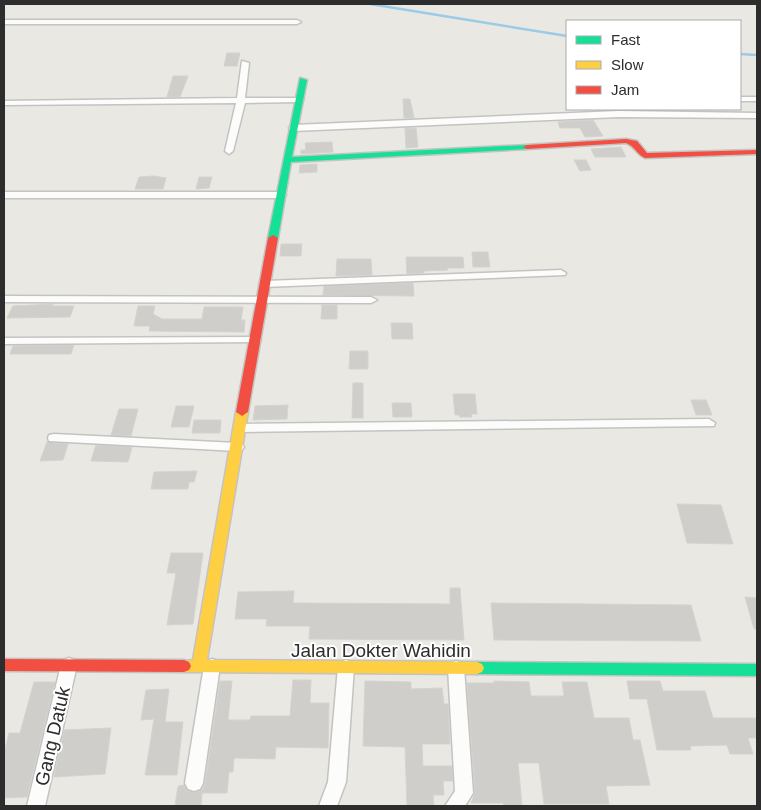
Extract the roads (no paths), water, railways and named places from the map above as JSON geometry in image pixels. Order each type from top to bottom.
[{"type":"street","points":[[4,22],[297,22]]},
{"type":"street","points":[[229,151],[241,101],[246,63]]},
{"type":"street","points":[[194,784],[205,666],[236,446],[264,284],[303,80]]},
{"type":"street","points":[[741,99],[757,98]]},
{"type":"street","points":[[4,103],[299,100]]},
{"type":"street","points":[[293,128],[618,114],[629,116],[757,116]]},
{"type":"street","points":[[287,160],[626,141],[634,143],[642,154],[649,156],[757,152]]},
{"type":"street","points":[[4,195],[281,195]]},
{"type":"street","points":[[264,284],[561,273]]},
{"type":"street","points":[[4,298],[262,301],[371,300]]},
{"type":"street","points":[[4,341],[255,340]]},
{"type":"street","points":[[240,428],[709,424]]},
{"type":"street","points":[[54,438],[236,446]]},
{"type":"street","name":"Jalan Dokter Wahidin","points":[[4,665],[757,670]]},
{"type":"street","name":"Gang Datuk","points":[[36,806],[69,665]]},
{"type":"street","points":[[328,806],[337,782],[346,667]]},
{"type":"street","points":[[454,806],[464,793],[456,668]]},
{"type":"waterway","points":[[370,4],[566,36]]},
{"type":"waterway","points":[[741,54],[757,55]]}]
